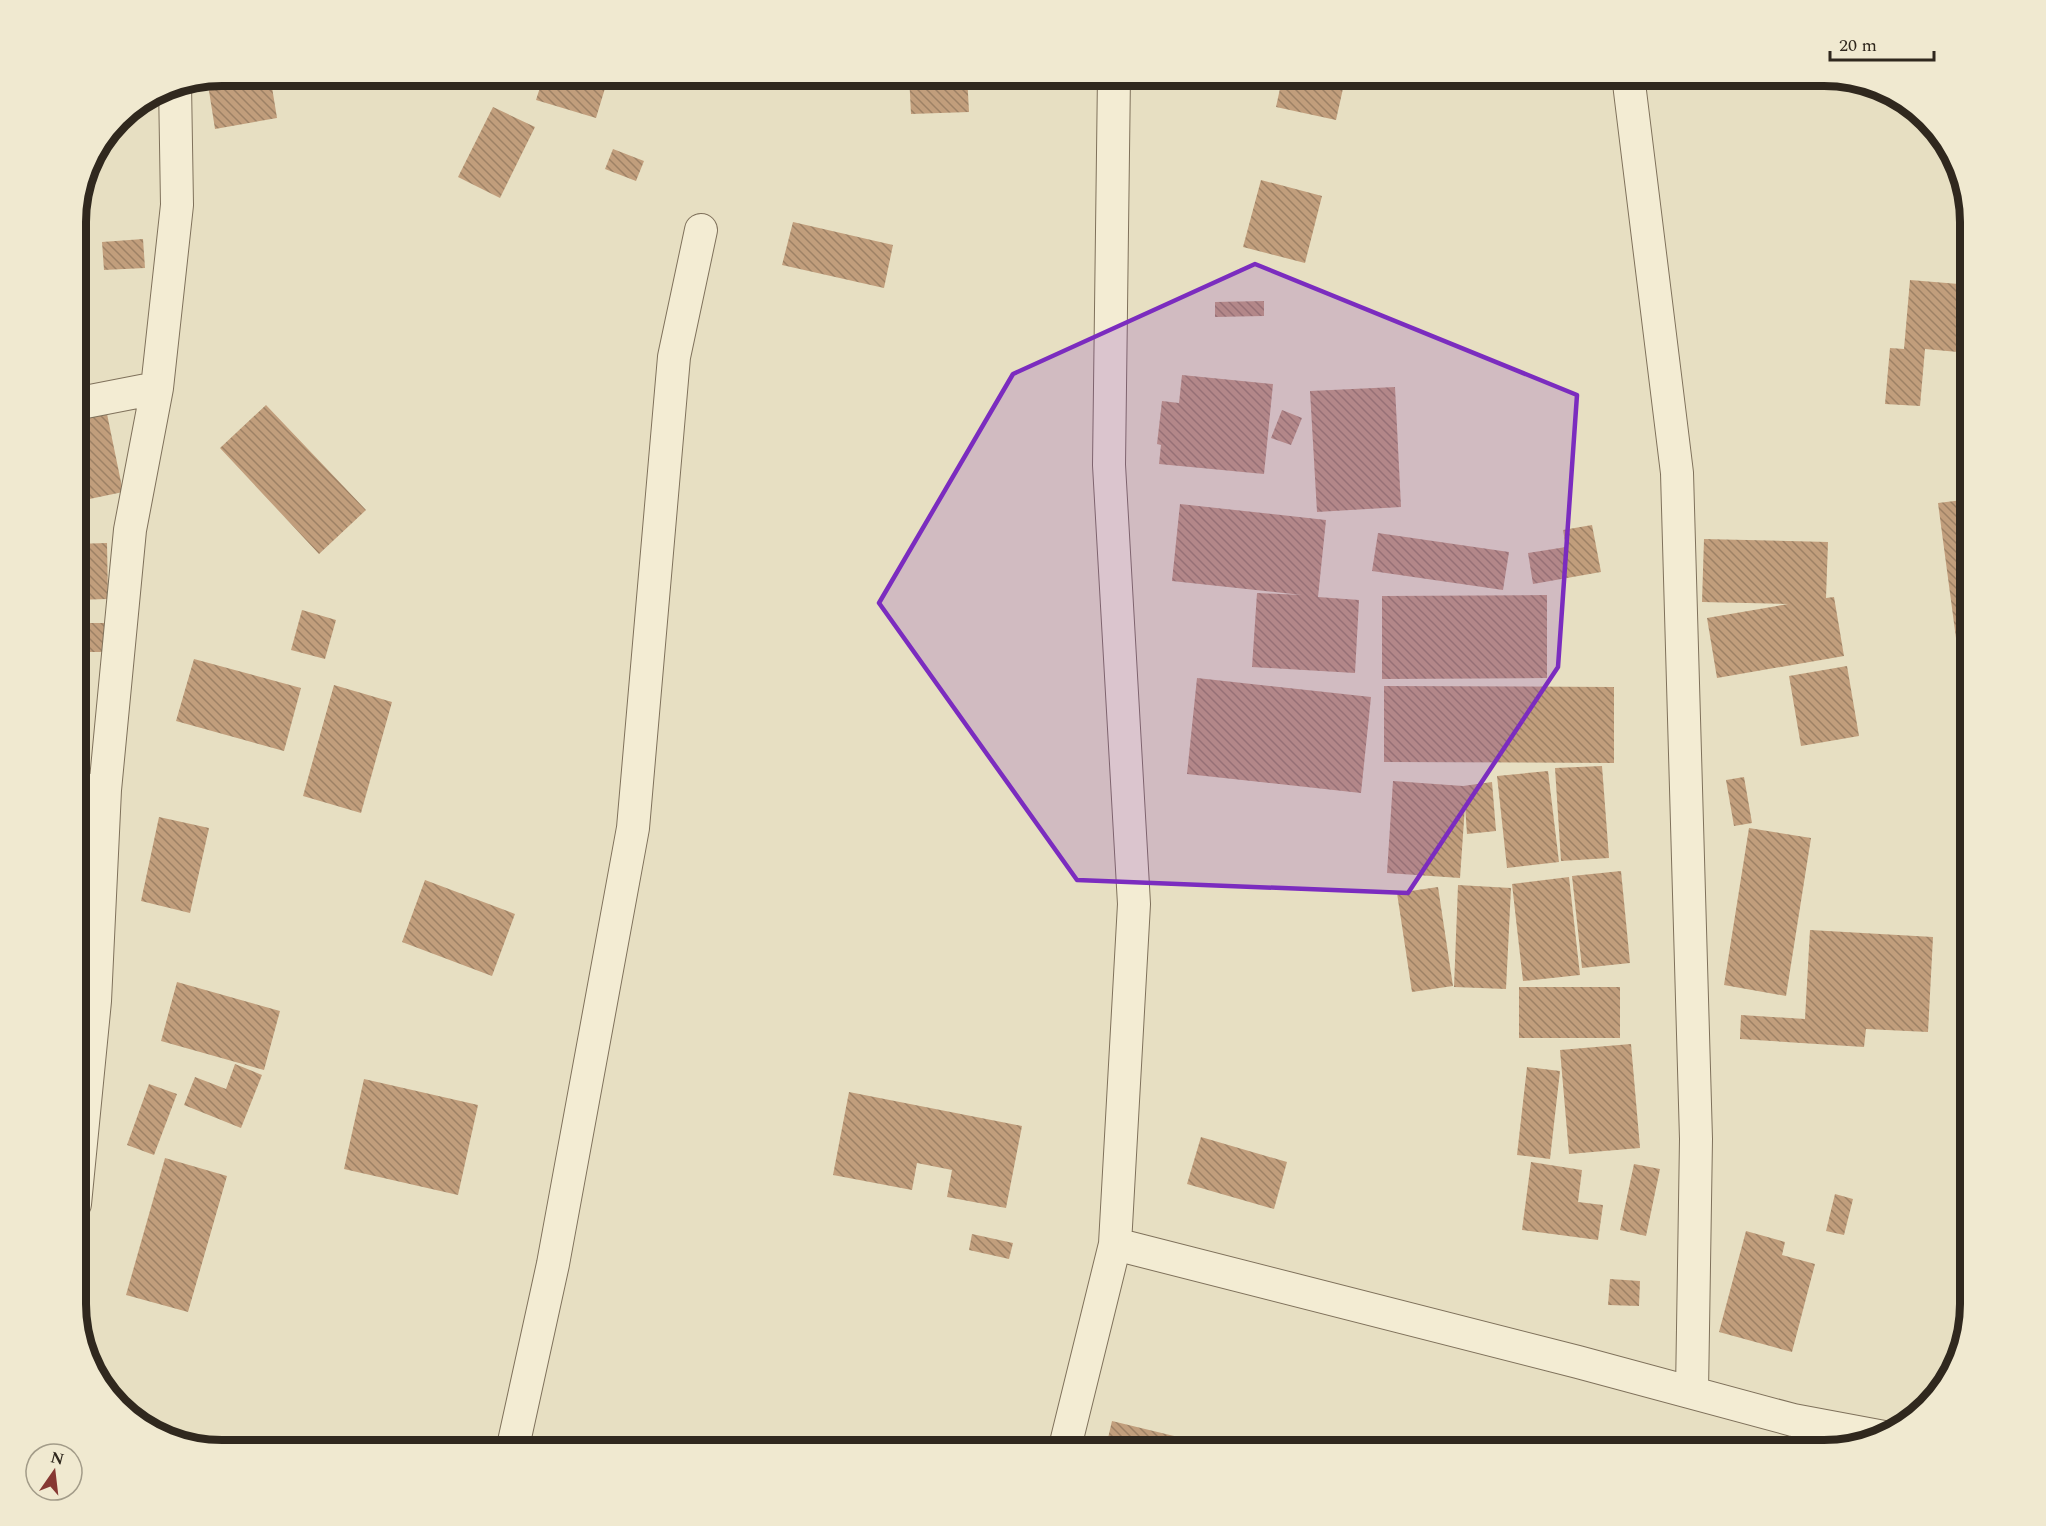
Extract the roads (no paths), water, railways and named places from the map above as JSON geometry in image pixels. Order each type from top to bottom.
[{"type":"street","points":[[1067,1440],[1115,1245],[1134,904],[1109,465],[1114,86]]},
{"type":"street","points":[[1629,86],[1677,473],[1696,1139],[1692,1392]]},
{"type":"street","points":[[86,1092],[95,1001],[90,790],[130,530],[158,388],[177,205],[175,94]]},
{"type":"street","points":[[514,1440],[553,1264],[633,828],[674,357],[701,230]]},
{"type":"street","points":[[86,403],[158,388]]},
{"type":"street","points":[[1115,1245],[1692,1392],[1793,1420],[1866,1434]]}]
